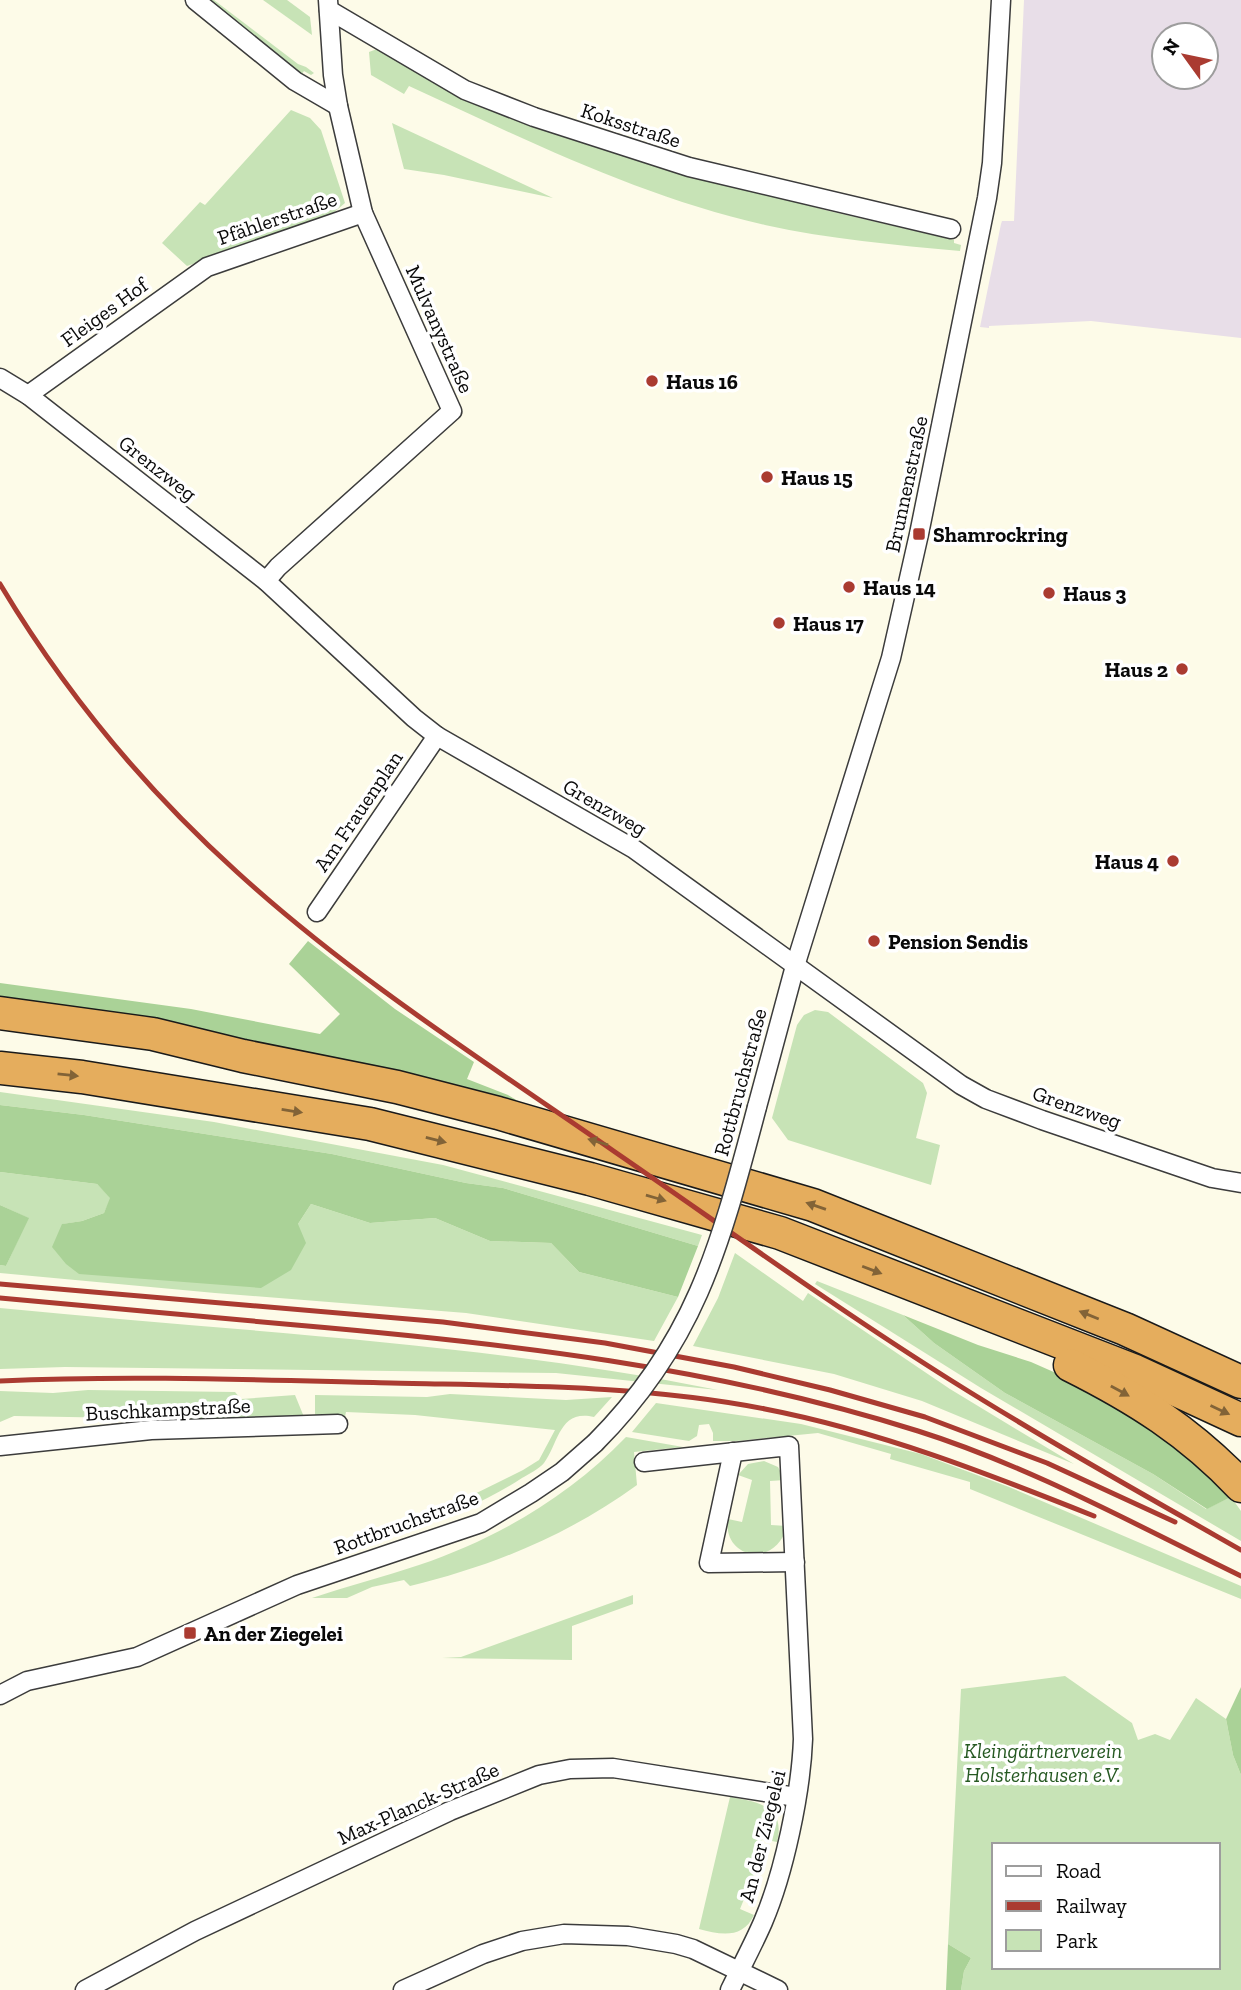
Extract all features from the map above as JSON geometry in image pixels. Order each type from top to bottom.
[{"type":"highway","points":[[0,1013],[153,1034],[243,1056],[397,1087],[486,1110],[813,1205],[1125,1329],[1241,1382]]},
{"type":"highway","points":[[0,1034],[243,1056]]},
{"type":"highway","points":[[0,1068],[82,1077],[370,1124],[590,1179],[780,1233],[1135,1371],[1241,1420]]},
{"type":"highway","points":[[954,1299],[987,1322],[1124,1392],[1204,1449],[1241,1486]]},
{"type":"street","points":[[195,0],[295,80],[338,106]]},
{"type":"street","name":"Brunnenstraße","points":[[795,966],[880,700],[914,558],[987,198],[992,163],[1001,0]]},
{"type":"street","name":"Mulvanystraße","points":[[266,581],[278,567],[452,411],[363,213],[338,106],[331,59],[328,5]]},
{"type":"street","name":"Koksstraße","points":[[328,5],[465,90],[534,117],[689,167],[951,229]]},
{"type":"street","name":"Pfählerstraße","points":[[207,267],[363,213]]},
{"type":"street","name":"Fleiges Hof","points":[[28,395],[207,267]]},
{"type":"street","name":"Grenzweg","points":[[0,378],[28,395],[266,581],[414,718],[437,736],[634,849],[973,1093],[1042,1120],[1212,1178],[1241,1183]]},
{"type":"street","name":"Am Frauenplan","points":[[317,912],[437,736]]},
{"type":"street","name":"Rottbruchstraße","points":[[0,1695],[27,1681],[137,1657],[297,1584],[481,1523],[562,1472],[595,1443],[656,1373],[700,1293],[729,1213],[795,966]]},
{"type":"street","name":"Buschkampstraße","points":[[0,1446],[151,1430],[338,1424]]},
{"type":"street","name":"An der Ziegelei","points":[[644,1462],[789,1446],[803,1739],[802,1767],[784,1858],[773,1895],[730,1990]]},
{"type":"street","points":[[733,1452],[709,1563],[795,1562]]},
{"type":"street","name":"Max-Planck-Straße","points":[[85,1990],[195,1931],[450,1811],[539,1775],[570,1769],[613,1768],[796,1797]]},
{"type":"street","points":[[403,1990],[483,1954],[522,1941],[564,1934],[628,1936],[677,1944],[778,1990]]},
{"type":"shaded area","points":[[1024,0],[1241,0],[1241,338],[1091,321],[980,327],[1002,221],[1014,221]]},
{"type":"green space","points":[[207,0],[214,0],[298,64],[314,73],[311,75],[304,71],[301,75]]},
{"type":"green space","points":[[263,0],[287,0],[310,17],[312,35]]},
{"type":"green space","points":[[377,49],[447,89],[535,127],[659,166],[829,211],[954,240],[954,243],[961,245],[960,251],[789,230],[673,199],[584,165],[409,86],[404,94],[371,75],[369,52]]},
{"type":"green space","points":[[291,110],[310,118],[321,130],[345,203],[326,219],[187,266],[162,243],[200,202],[205,205]]},
{"type":"green space","points":[[392,123],[553,198],[404,169]]},
{"type":"green space","points":[[308,941],[395,1009],[474,1062],[467,1079],[518,1101],[308,1056],[0,1007],[0,983],[191,1009],[320,1034],[340,1014],[289,964]]},
{"type":"green space","points":[[815,1010],[828,1012],[923,1083],[927,1093],[916,1138],[940,1145],[931,1185],[788,1140],[772,1118],[797,1025],[804,1015]]},
{"type":"green space","points":[[0,1092],[214,1122],[443,1165],[702,1235],[698,1246],[503,1188],[466,1183],[332,1154],[84,1115],[0,1105]]},
{"type":"green space","points":[[0,1105],[84,1115],[332,1154],[466,1183],[503,1188],[698,1246],[678,1297],[579,1272],[551,1243],[490,1241],[435,1218],[370,1223],[311,1204],[298,1224],[306,1243],[291,1270],[261,1288],[79,1274],[66,1264],[52,1247],[62,1224],[82,1221],[104,1213],[110,1198],[97,1184],[0,1172]]},
{"type":"green space","points":[[0,1172],[97,1184],[111,1198],[104,1213],[63,1224],[298,1224],[311,1204],[370,1223],[435,1218],[490,1241],[551,1243],[579,1272],[678,1297],[654,1341],[466,1313],[0,1273],[0,1265],[6,1266],[28,1218],[0,1205]]},
{"type":"green space","points":[[0,1205],[29,1218],[6,1266],[0,1265]]},
{"type":"green space","points":[[735,1253],[803,1301],[808,1293],[950,1389],[1074,1464],[922,1401],[834,1374],[693,1346],[718,1298]]},
{"type":"green space","points":[[817,1281],[903,1315],[934,1343],[1005,1393],[1153,1474],[1206,1509],[1231,1497],[1241,1511],[1241,1541],[981,1388],[815,1284]]},
{"type":"green space","points":[[0,1308],[450,1349],[540,1360],[718,1390],[556,1373],[65,1367],[0,1369]]},
{"type":"green space","points":[[903,1315],[1065,1377],[1164,1434],[1231,1497],[1207,1509],[1153,1474],[1005,1393],[934,1343]]},
{"type":"green space","points":[[88,1390],[235,1392],[241,1399],[295,1395],[304,1417],[178,1419],[14,1416],[0,1422],[0,1391],[53,1393]]},
{"type":"green space","points":[[450,1394],[566,1400],[612,1397],[594,1417],[582,1416],[567,1423],[542,1465],[500,1491],[431,1523],[334,1553],[365,1538],[432,1515],[523,1470],[539,1460],[555,1430],[415,1415],[346,1412],[345,1417],[315,1417],[315,1395],[427,1397]]},
{"type":"green space","points":[[656,1403],[801,1424],[921,1454],[1009,1487],[1241,1586],[1241,1599],[970,1489],[970,1482],[890,1459],[891,1454],[818,1433],[713,1441],[709,1424],[699,1425],[697,1436],[689,1441],[632,1432]]},
{"type":"green space","points":[[626,1437],[683,1447],[634,1452],[637,1485],[584,1519],[529,1547],[471,1569],[410,1586],[404,1580],[372,1587],[347,1598],[312,1598],[419,1565],[477,1542],[556,1497],[604,1459]]},
{"type":"green space","points":[[764,1461],[778,1467],[785,1480],[770,1481],[771,1525],[787,1526],[781,1540],[772,1549],[751,1554],[733,1543],[728,1533],[728,1519],[742,1522],[752,1480],[738,1475],[748,1464]]},
{"type":"green space","points":[[633,1595],[633,1604],[572,1626],[572,1660],[442,1658],[461,1657]]},
{"type":"green space","name":"Kleingärtnerverein Holsterhausen e.V.","points":[[1065,1676],[1132,1723],[1138,1740],[1155,1734],[1170,1740],[1196,1698],[1226,1719],[1233,1755],[1241,1775],[1241,1990],[961,1990],[964,1971],[971,1958],[948,1944],[961,1689]]},
{"type":"green space","points":[[1241,1687],[1241,1775],[1233,1755],[1226,1719]]},
{"type":"green space","points":[[730,1797],[767,1808],[777,1820],[779,1830],[777,1842],[762,1839],[753,1877],[740,1909],[754,1915],[738,1932],[723,1934],[699,1929]]},
{"type":"green space","points":[[948,1944],[971,1958],[964,1971],[961,1990],[946,1990]]},
{"type":"railway","points":[[0,584],[51,662],[138,772],[237,872],[327,948],[470,1052],[867,1326],[1023,1425],[1241,1550]]},
{"type":"railway","points":[[0,1284],[443,1322],[605,1343],[734,1367],[925,1417],[1047,1463],[1175,1522]]},
{"type":"railway","points":[[0,1298],[453,1340],[610,1361],[765,1390],[918,1431],[1001,1461],[1241,1576]]},
{"type":"railway","points":[[0,1381],[98,1378],[244,1379],[532,1386],[672,1395],[765,1409],[891,1441],[973,1469],[1094,1516]]},
{"type":"place","name":"Haus 16","points":[[652,381]]},
{"type":"place","name":"Haus 15","points":[[767,477]]},
{"type":"place","name":"Shamrockring","points":[[919,534]]},
{"type":"place","name":"Haus 14","points":[[849,587]]},
{"type":"place","name":"Haus 3","points":[[1049,593]]},
{"type":"place","name":"Haus 17","points":[[779,623]]},
{"type":"place","name":"Haus 2","points":[[1182,669]]},
{"type":"place","name":"Haus 4","points":[[1173,861]]},
{"type":"place","name":"Pension Sendis","points":[[874,941]]},
{"type":"place","name":"An der Ziegelei","points":[[190,1633]]}]
